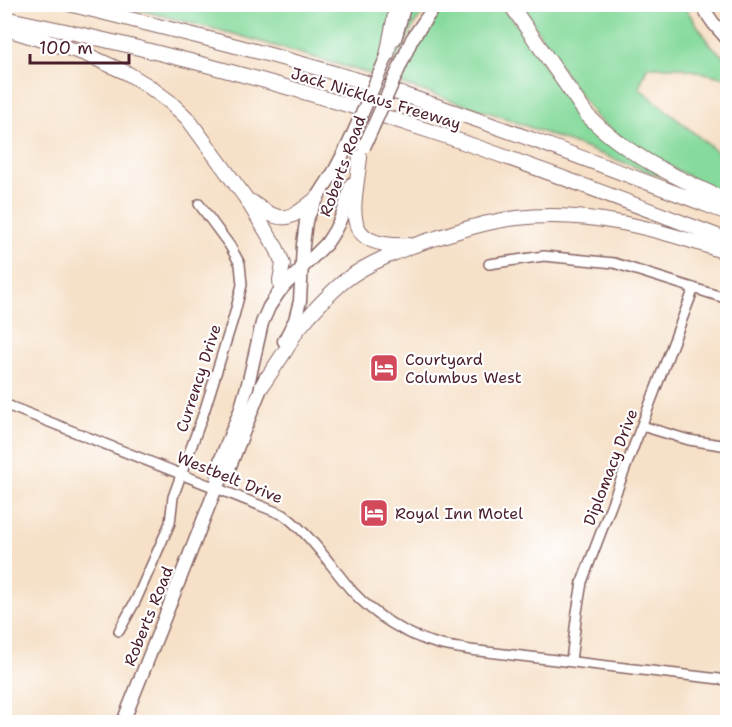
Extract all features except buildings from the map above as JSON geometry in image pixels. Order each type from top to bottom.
[{"type":"highway","name":"Jack Nicklaus Freeway","points":[[69,4],[233,45],[363,82],[561,150],[728,213]]},
{"type":"highway","points":[[387,56],[397,4]]},
{"type":"highway","points":[[512,4],[566,86],[600,128],[644,160],[728,201]]},
{"type":"highway","name":"Jack Nicklaus Freeway","points":[[4,18],[55,28],[223,69],[355,107],[532,166],[728,240]]},
{"type":"highway","points":[[4,28],[83,53],[128,73],[170,102],[188,119],[245,197],[277,249],[283,264],[281,289]]},
{"type":"highway","points":[[362,152],[355,200],[354,220],[357,228],[371,240],[381,244],[393,246],[415,244]]},
{"type":"highway","points":[[245,197],[264,212],[283,218],[297,213],[317,198]]},
{"type":"highway","points":[[262,386],[298,330],[344,282],[358,272],[415,244],[488,223],[518,218],[581,217],[645,228],[728,253]]},
{"type":"main road","name":"Roberts Road","points":[[123,723],[216,488],[230,466],[262,386],[295,320],[301,295],[304,230],[309,213],[350,141],[399,27],[405,4]]},
{"type":"main road","name":"Roberts Road","points":[[216,488],[220,461],[237,418],[249,380],[262,323],[269,307],[281,289],[326,244],[339,225],[362,152],[401,63],[412,39],[436,4]]},
{"type":"main road","points":[[700,4],[728,40]]},
{"type":"street","name":"Currency Drive","points":[[119,631],[136,600],[170,523],[173,497],[214,379],[242,285],[240,264],[230,246],[199,204]]},
{"type":"street","points":[[489,264],[544,256],[614,263],[728,299]]},
{"type":"street","name":"Diplomacy Drive","points":[[571,661],[582,582],[693,288]]},
{"type":"street","name":"Westbelt Drive","points":[[4,404],[284,515],[307,535],[361,600],[386,620],[425,639],[447,646],[728,680]]},
{"type":"street","points":[[642,426],[689,440],[728,446]]},
{"type":"green space","points":[[116,4],[154,6],[393,5],[386,47],[374,75],[234,34]]},
{"type":"green space","points":[[410,5],[429,5],[414,25],[396,62],[391,61],[402,36]]},
{"type":"green space","points":[[446,5],[501,5],[578,110],[661,173],[660,176],[497,115],[398,83],[415,47]]},
{"type":"green space","points":[[521,5],[683,5],[711,45],[727,60],[727,78],[678,67],[647,67],[639,88],[727,160],[727,196],[632,147],[596,117]]},
{"type":"place","name":"Courtyard Columbus West","points":[[384,368]]},
{"type":"place","name":"Royal Inn Motel","points":[[374,513]]}]
